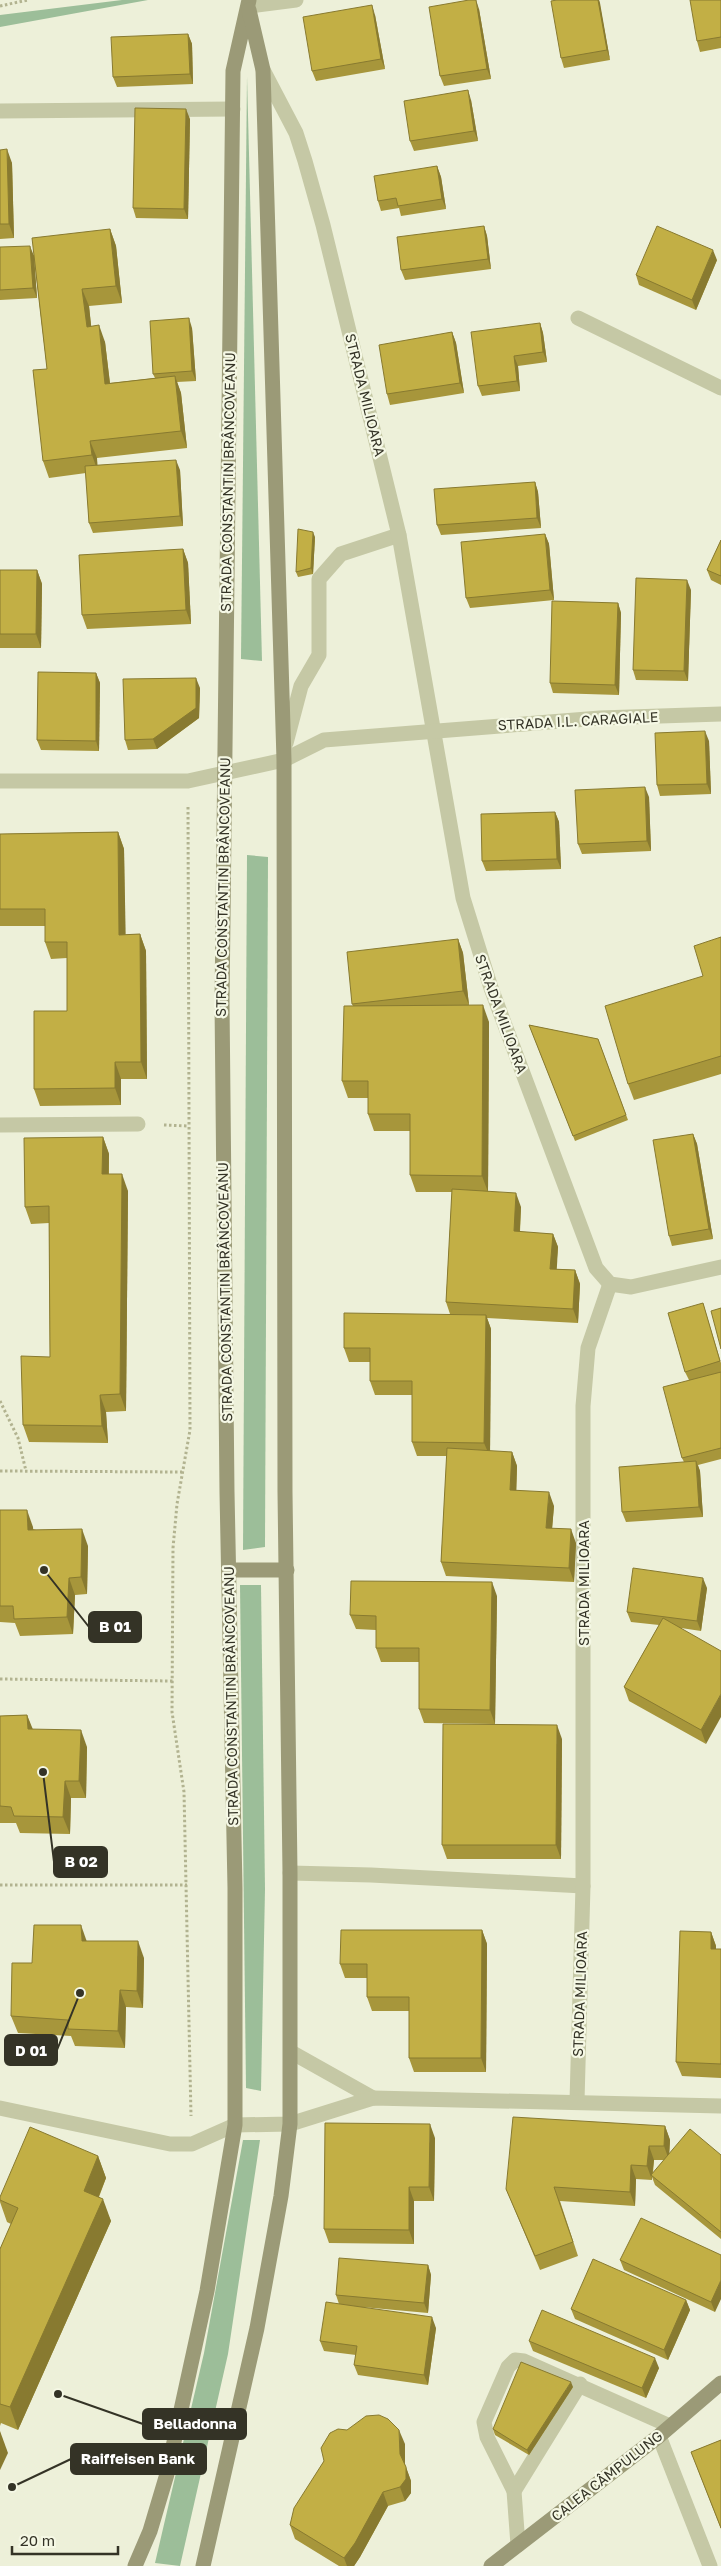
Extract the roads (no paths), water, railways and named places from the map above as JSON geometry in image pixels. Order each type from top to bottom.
[{"type":"main road","points":[[203,2566],[257,2328],[281,2196],[290,2124],[290,1873],[286,1570],[284,756],[263,70],[249,3]]},
{"type":"main road","name":"STRADA CONSTANTIN BRÂNCOVEANU","points":[[135,2566],[150,2531],[167,2474],[207,2291],[235,2125],[235,1888],[228,1570],[222,1002],[234,71],[249,3]]},
{"type":"main road","points":[[228,1570],[286,1570]]},
{"type":"main road","name":"CALEA CÂMPULUNG","points":[[491,2566],[664,2431],[721,2382]]},
{"type":"street","points":[[249,3],[296,0]]},
{"type":"street","name":"STRADA MILIOARA","points":[[263,70],[296,133],[326,234],[398,535],[435,731],[463,898],[477,948],[596,1268],[610,1284],[588,1348],[584,1406],[583,1886],[577,2101]]},
{"type":"street","points":[[0,111],[233,109]]},
{"type":"street","points":[[578,318],[721,388]]},
{"type":"street","points":[[284,756],[301,686],[319,655],[319,579],[341,554],[398,535]]},
{"type":"street","name":"STRADA I.L. CARAGIALE","points":[[435,731],[600,718],[721,714]]},
{"type":"street","points":[[0,781],[188,781],[284,756],[324,740],[435,731]]},
{"type":"street","points":[[0,1124],[138,1124]]},
{"type":"street","points":[[610,1284],[631,1286],[721,1267]]},
{"type":"street","points":[[290,1873],[372,1874],[583,1886]]},
{"type":"street","points":[[291,2052],[374,2098]]},
{"type":"street","points":[[0,2108],[170,2144],[192,2144],[235,2125],[290,2124],[374,2098],[577,2101],[721,2106]]},
{"type":"street","points":[[518,2545],[514,2491],[487,2437],[484,2422],[508,2367],[515,2360],[524,2361],[580,2384],[664,2431],[710,2566]]},
{"type":"street","points":[[514,2491],[580,2384]]},
{"type":"place","name":"B 01","points":[[44,1570]]},
{"type":"place","name":"B 02","points":[[43,1772]]},
{"type":"place","name":"D 01","points":[[80,1993]]},
{"type":"place","name":"Belladonna","points":[[58,2394]]},
{"type":"place","name":"Raiffeisen Bank","points":[[12,2487]]}]
